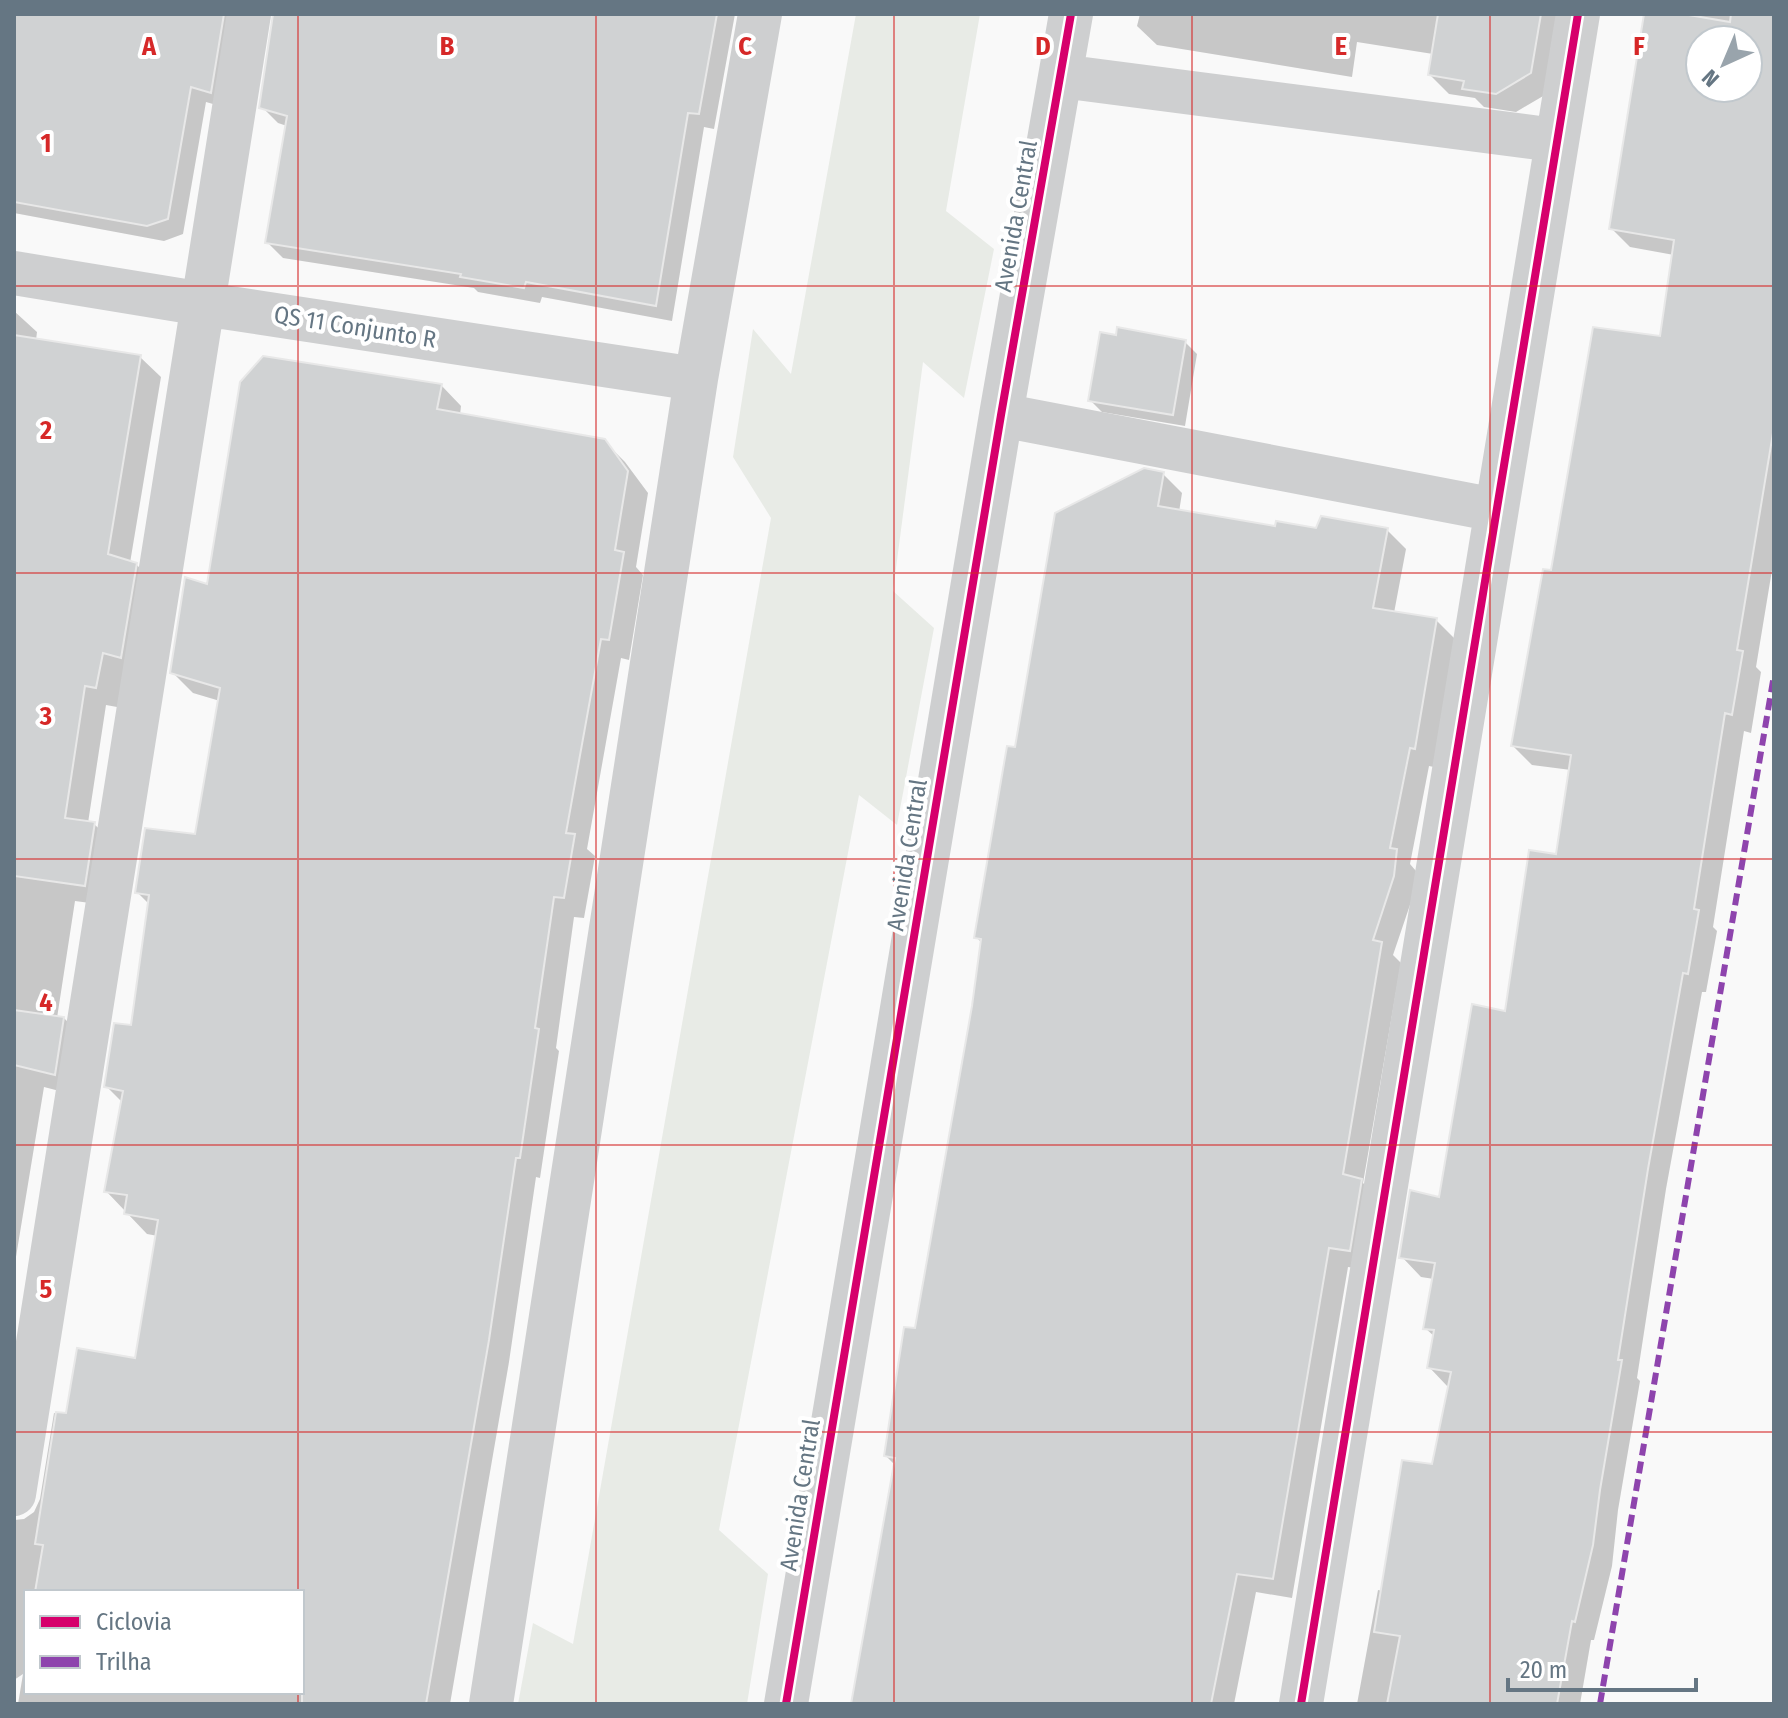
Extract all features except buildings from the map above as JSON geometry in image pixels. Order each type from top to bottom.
[{"type":"street","points":[[14,1494],[249,14]]},
{"type":"street","points":[[491,1704],[696,379],[760,14]]},
{"type":"street","name":"Avenida Central","points":[[786,1704],[1071,14]]},
{"type":"street","points":[[1301,1704],[1578,14]]},
{"type":"street","points":[[1061,76],[1555,140]]},
{"type":"street","name":"QS 11 Conjunto R","points":[[14,273],[696,379]]},
{"type":"street","points":[[1001,415],[1496,510]]},
{"type":"shaded area","points":[[856,14],[980,14],[946,211],[994,249],[964,398],[923,362],[893,591],[934,628],[897,825],[859,795],[719,1530],[768,1574],[747,1704],[518,1704],[533,1623],[573,1644],[771,518],[733,457],[753,329],[791,374]]},
{"type":"marked path","points":[[1600,1704],[1774,675]]},
{"type":"cycle path","points":[[786,1704],[1071,14]]},
{"type":"cycle path","points":[[1301,1704],[1578,14]]}]
